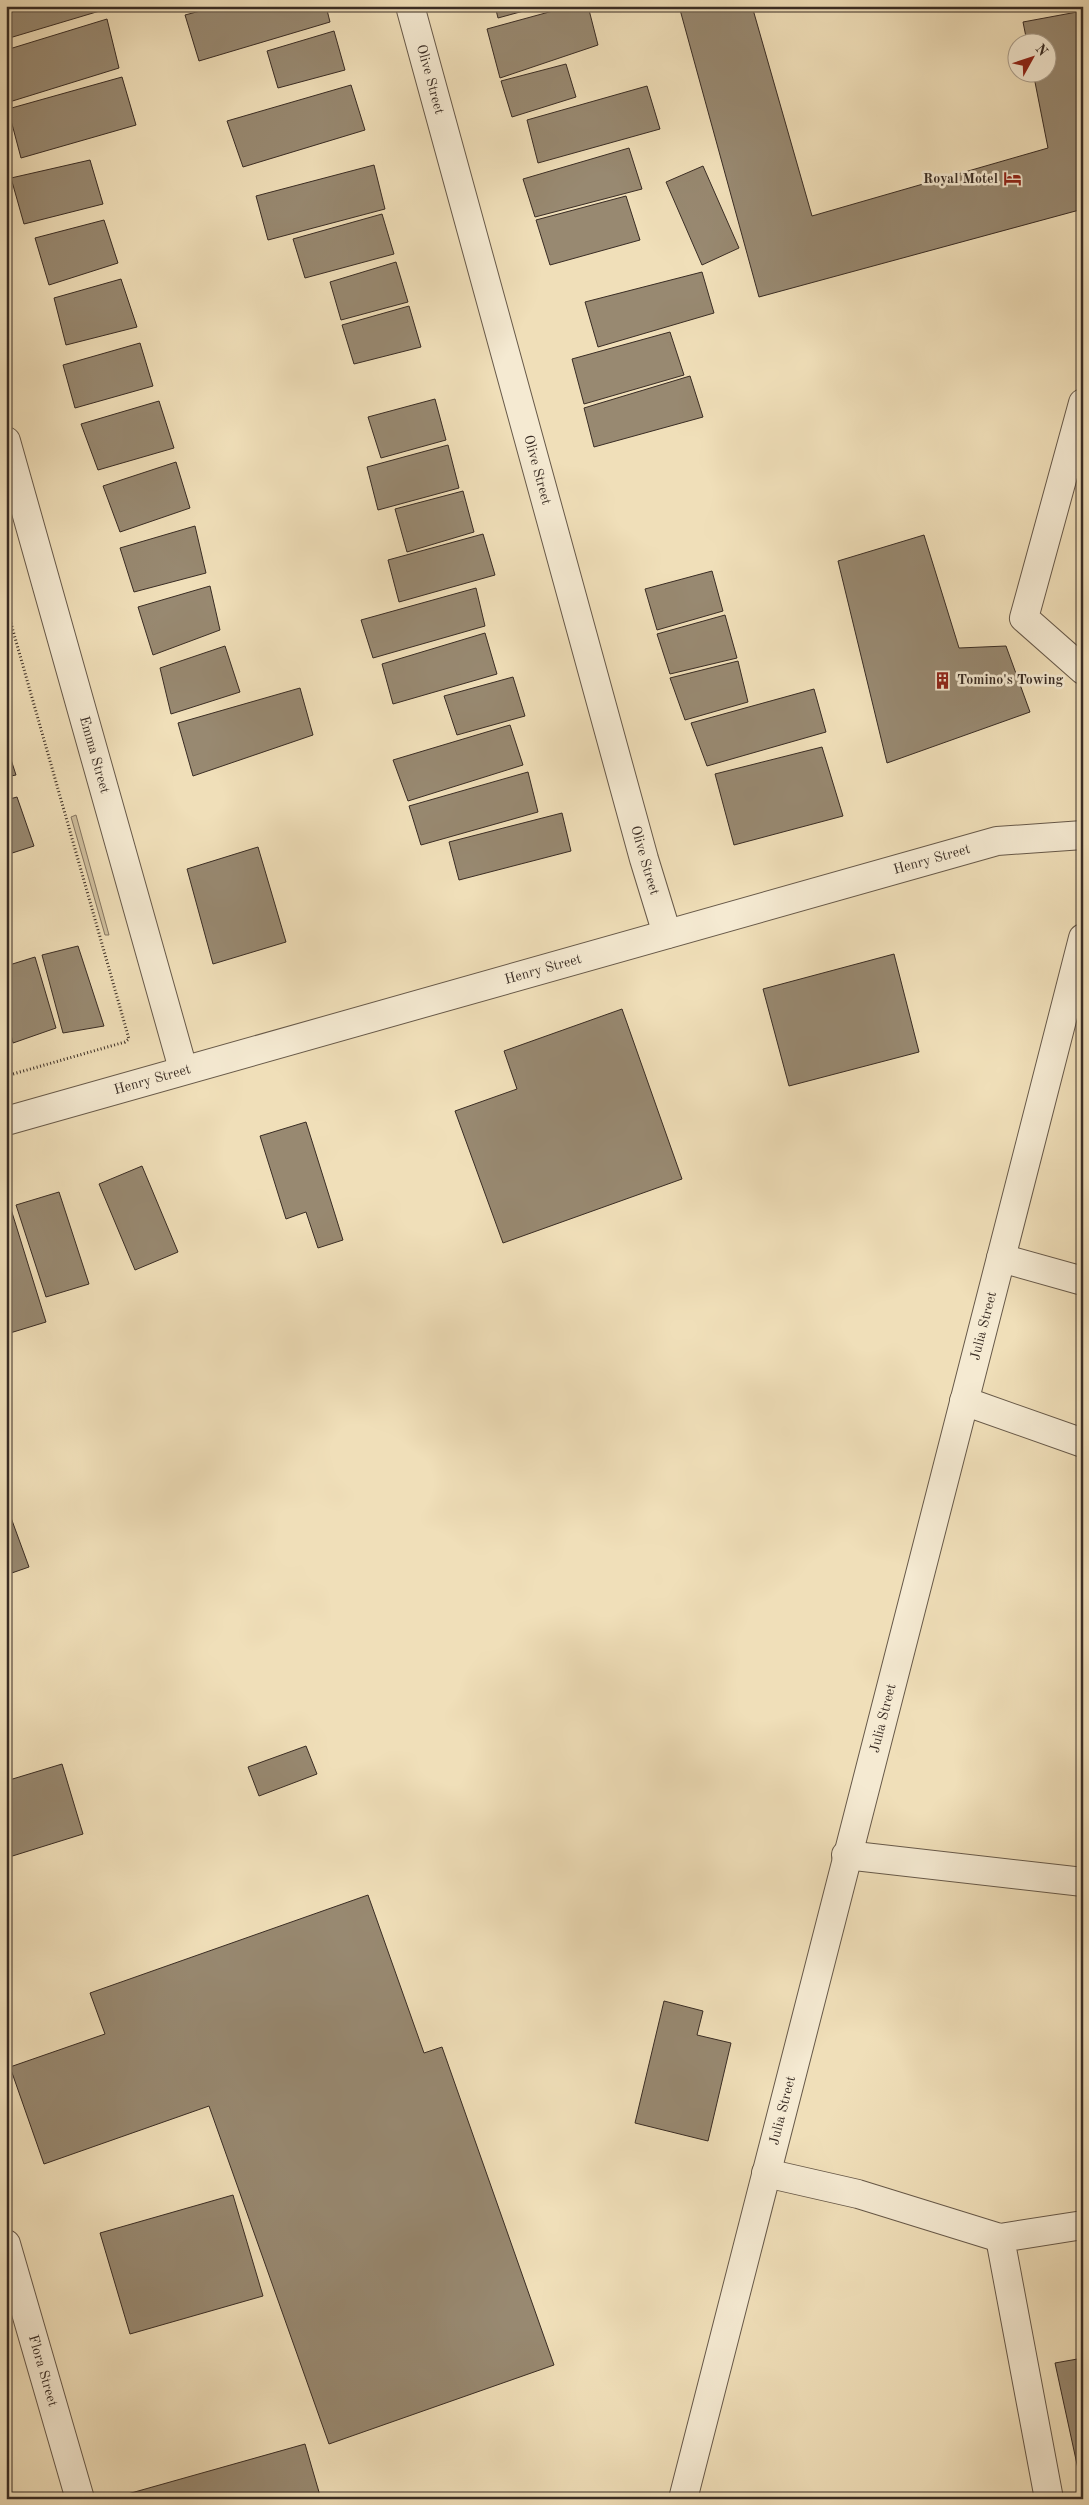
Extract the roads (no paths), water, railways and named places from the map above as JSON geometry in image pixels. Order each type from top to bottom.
[{"type":"street","name":"Olive Street","points":[[410,6],[666,934]]},
{"type":"street","points":[[1083,403],[1024,618],[1083,670]]},
{"type":"street","name":"Emma Street","points":[[6,441],[183,1069]]},
{"type":"street","name":"Henry Street","points":[[6,1120],[997,841],[1083,835]]},
{"type":"street","name":"Julia Street","points":[[683,2499],[846,1855],[1083,938]]},
{"type":"street","points":[[1001,1258],[1083,1281]]},
{"type":"street","points":[[964,1401],[1083,1443]]},
{"type":"street","points":[[846,1855],[1083,1882]]},
{"type":"street","points":[[766,2173],[858,2194],[1000,2238],[1083,2225]]},
{"type":"street","points":[[1000,2238],[1049,2499]]},
{"type":"street","name":"Flora Street","points":[[6,2244],[80,2499]]},
{"type":"place","name":"Royal Motel","points":[[1012,179]]},
{"type":"place","name":"Tomino's Towing","points":[[943,680]]}]
